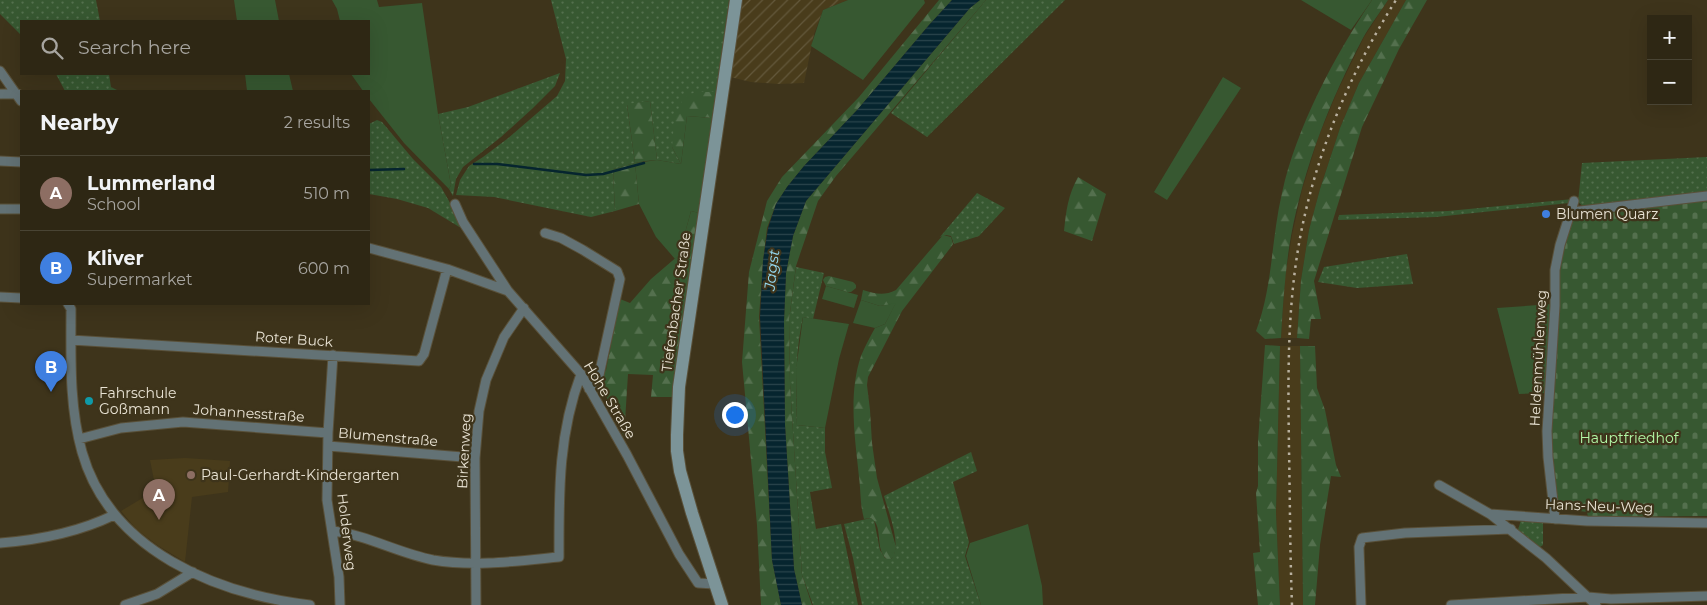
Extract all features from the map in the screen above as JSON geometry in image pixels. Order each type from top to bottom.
[{"type":"main road","name":"Tiefenbacher Straße","points":[[722,605],[680,471],[677,451],[677,420],[682,367],[736,0]]},
{"type":"street","points":[[0,71],[20,98]]},
{"type":"street","points":[[0,94],[20,98]]},
{"type":"street","points":[[0,161],[20,162]]},
{"type":"street","points":[[1572,212],[1707,196]]},
{"type":"street","name":"Heldenmühlenweg","points":[[1555,519],[1547,431],[1555,306],[1555,270],[1560,245],[1574,201]]},
{"type":"street","name":"Hohe Straße","points":[[455,204],[463,222],[508,291],[581,374],[627,455],[679,554],[698,583],[714,584]]},
{"type":"street","points":[[0,209],[20,209]]},
{"type":"street","points":[[545,234],[562,238],[583,250],[617,271],[620,279],[599,374],[590,389]]},
{"type":"street","points":[[370,248],[447,269],[508,291]]},
{"type":"street","name":"Roter Buck","points":[[71,340],[419,360],[424,354],[447,269]]},
{"type":"street","points":[[0,297],[20,298]]},
{"type":"street","points":[[69,305],[71,309],[72,400],[79,439],[91,477],[114,515],[131,534],[170,561],[192,572],[225,586],[294,604],[310,605]]},
{"type":"street","name":"Birkenweg","points":[[476,605],[475,458],[479,412],[486,380],[504,337],[524,308]]},
{"type":"street","name":"Holderweg","points":[[333,356],[328,433],[327,500],[339,577],[340,605]]},
{"type":"street","points":[[333,531],[351,533],[407,554],[434,560],[476,564],[560,557],[560,467],[571,400],[581,374]]},
{"type":"street","name":"Johannesstraße","points":[[79,439],[121,428],[183,422],[328,433]]},
{"type":"street","name":"Blumenstraße","points":[[328,446],[475,458]]},
{"type":"street","points":[[1439,485],[1490,514],[1511,529],[1546,558],[1596,605]]},
{"type":"street","name":"Hans-Neu-Weg","points":[[1490,514],[1587,521],[1707,523]]},
{"type":"street","points":[[0,543],[24,541],[73,531],[98,523],[114,515]]},
{"type":"street","points":[[1361,605],[1359,547],[1362,538],[1405,533],[1511,529]]},
{"type":"street","points":[[125,605],[157,594],[192,572]]},
{"type":"street","points":[[1451,605],[1542,603],[1588,597],[1680,601],[1707,596]]},
{"type":"shaded area","points":[[743,0],[848,0],[823,10],[814,34],[804,83],[778,84],[751,82],[730,77]]},
{"type":"shaded area","points":[[1388,0],[1406,0],[1359,83],[1340,128],[1309,230],[1301,280],[1297,338],[1281,338],[1285,277],[1292,235],[1302,190],[1318,138],[1337,92],[1364,37]]},
{"type":"shaded area","points":[[1280,346],[1300,346],[1303,605],[1280,605],[1276,512]]},
{"type":"shaded area","points":[[185,458],[230,461],[228,492],[192,497],[185,562],[157,545],[136,529],[121,511],[156,490],[150,460]]},
{"type":"green space","points":[[0,0],[96,0],[100,20],[20,20],[20,34],[0,14]]},
{"type":"green space","points":[[234,0],[275,0],[279,20],[237,20]]},
{"type":"green space","points":[[332,0],[377,0],[379,7],[422,3],[438,114],[451,185],[449,189],[404,143],[370,100],[370,90],[362,90],[352,75],[370,75],[370,20],[340,20]]},
{"type":"green space","points":[[551,0],[729,0],[716,92],[695,92],[672,147],[681,164],[657,160],[650,101],[627,105],[635,163],[613,169],[615,211],[591,217],[494,197],[456,195],[460,180],[469,166],[507,139],[557,96],[565,81],[566,59]]},
{"type":"green space","points":[[848,0],[924,0],[925,3],[863,80],[811,46],[823,10]]},
{"type":"green space","points":[[939,0],[952,0],[858,109],[804,166],[776,204],[767,228],[759,317],[772,560],[781,605],[761,605],[757,525],[742,362],[749,272],[767,201],[782,177],[859,97]]},
{"type":"green space","points":[[980,0],[986,0],[836,176],[818,201],[796,266],[789,320],[790,384],[802,575],[812,605],[802,605],[794,569],[785,425],[784,321],[786,273],[793,236],[806,201],[970,8]]},
{"type":"green space","points":[[986,0],[1065,0],[927,137],[891,113]]},
{"type":"green space","points":[[1301,0],[1372,0],[1351,30]]},
{"type":"green space","points":[[1372,0],[1388,0],[1366,33],[1351,61],[1320,134],[1303,185],[1291,236],[1281,338],[1265,339],[1256,331],[1266,297],[1278,211],[1288,168],[1318,93],[1344,44]]},
{"type":"green space","points":[[1406,0],[1427,0],[1399,49],[1362,127],[1314,281],[1321,319],[1311,319],[1309,339],[1297,338],[1301,280],[1309,230],[1320,189],[1340,128],[1359,83]]},
{"type":"green space","points":[[560,73],[555,86],[533,108],[501,137],[463,167],[456,179],[453,196],[449,189],[451,185],[438,114],[468,107]]},
{"type":"green space","points":[[57,75],[109,75],[111,87],[117,90],[64,90]]},
{"type":"green space","points":[[245,75],[289,75],[293,90],[247,90]]},
{"type":"green space","points":[[1223,77],[1241,88],[1167,200],[1154,192]]},
{"type":"green space","points":[[695,92],[716,92],[712,118],[687,116],[681,164],[672,147],[674,123],[683,98]]},
{"type":"green space","points":[[650,101],[657,160],[635,163],[627,104]]},
{"type":"green space","points":[[687,116],[712,118],[699,213],[691,211],[679,255],[675,259],[656,237],[639,204],[635,163],[657,160],[681,164]]},
{"type":"green space","points":[[377,120],[382,122],[413,159],[441,187],[466,231],[428,208],[397,199],[370,194],[370,124]]},
{"type":"green space","points":[[1707,157],[1707,193],[1584,207],[1578,202],[1582,163]]},
{"type":"green space","points":[[635,163],[639,204],[615,211],[613,169]]},
{"type":"green space","points":[[1078,177],[1106,194],[1092,241],[1064,231],[1068,203]]},
{"type":"green space","points":[[977,193],[1005,208],[979,236],[954,244],[951,236],[940,237]]},
{"type":"green space","name":"Hauptfriedhof","points":[[1707,198],[1707,516],[1588,517],[1587,512],[1557,508],[1551,431],[1559,262],[1573,215]]},
{"type":"green space","points":[[1573,199],[1569,203],[1436,217],[1338,220],[1339,215],[1448,211]]},
{"type":"green space","points":[[691,211],[699,213],[673,397],[651,397],[653,375],[628,374],[624,437],[599,380],[606,370],[620,299],[630,303],[651,279],[679,255]]},
{"type":"green space","points":[[943,235],[951,237],[953,244],[902,311],[868,377],[872,443],[877,478],[896,547],[894,556],[891,559],[887,559],[881,550],[875,522],[871,518],[864,519],[854,432],[854,401],[857,371],[861,356],[875,328],[885,324],[895,304],[880,306],[861,300],[863,290],[880,294],[896,290]]},
{"type":"green space","points":[[1407,254],[1413,284],[1357,288],[1318,282],[1324,267]]},
{"type":"green space","points":[[796,267],[824,273],[813,319],[803,317],[799,344],[796,398],[797,425],[825,428],[825,452],[832,488],[810,492],[816,529],[841,524],[858,605],[813,605],[802,575],[790,384],[789,320]]},
{"type":"green space","points":[[829,276],[853,282],[856,288],[851,292],[847,292],[826,286],[823,280]]},
{"type":"green space","points":[[826,286],[858,295],[854,308],[822,299]]},
{"type":"green space","points":[[861,300],[880,306],[896,303],[885,324],[875,328],[853,323]]},
{"type":"green space","points":[[1552,304],[1546,393],[1519,394],[1497,308]]},
{"type":"green space","points":[[803,317],[849,324],[839,359],[825,428],[797,425],[796,370]]},
{"type":"green space","points":[[1265,345],[1280,346],[1276,512],[1280,605],[1258,605],[1253,553],[1260,552],[1256,493],[1258,486],[1258,441]]},
{"type":"green space","points":[[1300,346],[1315,346],[1317,388],[1325,410],[1336,465],[1341,477],[1331,476],[1320,545],[1315,605],[1303,605]]},
{"type":"green space","points":[[971,452],[977,471],[953,482],[969,542],[965,556],[981,605],[862,605],[844,524],[871,518],[874,520],[880,550],[885,558],[891,559],[896,546],[884,496]]},
{"type":"green space","points":[[1521,520],[1543,522],[1543,545],[1540,547],[1518,530]]},
{"type":"green space","points":[[1028,524],[1042,586],[1043,605],[981,605],[966,556],[970,543]]},
{"type":"water","name":"Jagst","points":[[952,0],[980,0],[970,8],[806,201],[793,236],[786,273],[784,321],[785,425],[794,569],[802,605],[781,605],[772,560],[760,317],[763,261],[768,228],[776,204],[787,187],[804,166],[858,109]]},
{"type":"waterway","points":[[474,164],[497,164],[586,175],[603,174],[644,163]]},
{"type":"waterway","points":[[370,170],[404,169]]},
{"type":"railway","points":[[1292,605],[1289,369],[1293,291],[1300,238],[1315,175],[1337,114],[1364,56],[1396,0]]},
{"type":"place","name":"Blumen Quarz","points":[[1546,214]]},
{"type":"place","name":"Kliver","points":[[51,392]]},
{"type":"place","name":"Fahrschule Goßmann","points":[[89,401]]},
{"type":"place","name":"Paul-Gerhardt-Kindergarten","points":[[191,475]]},
{"type":"place","name":"Lummerland","points":[[159,520]]}]
